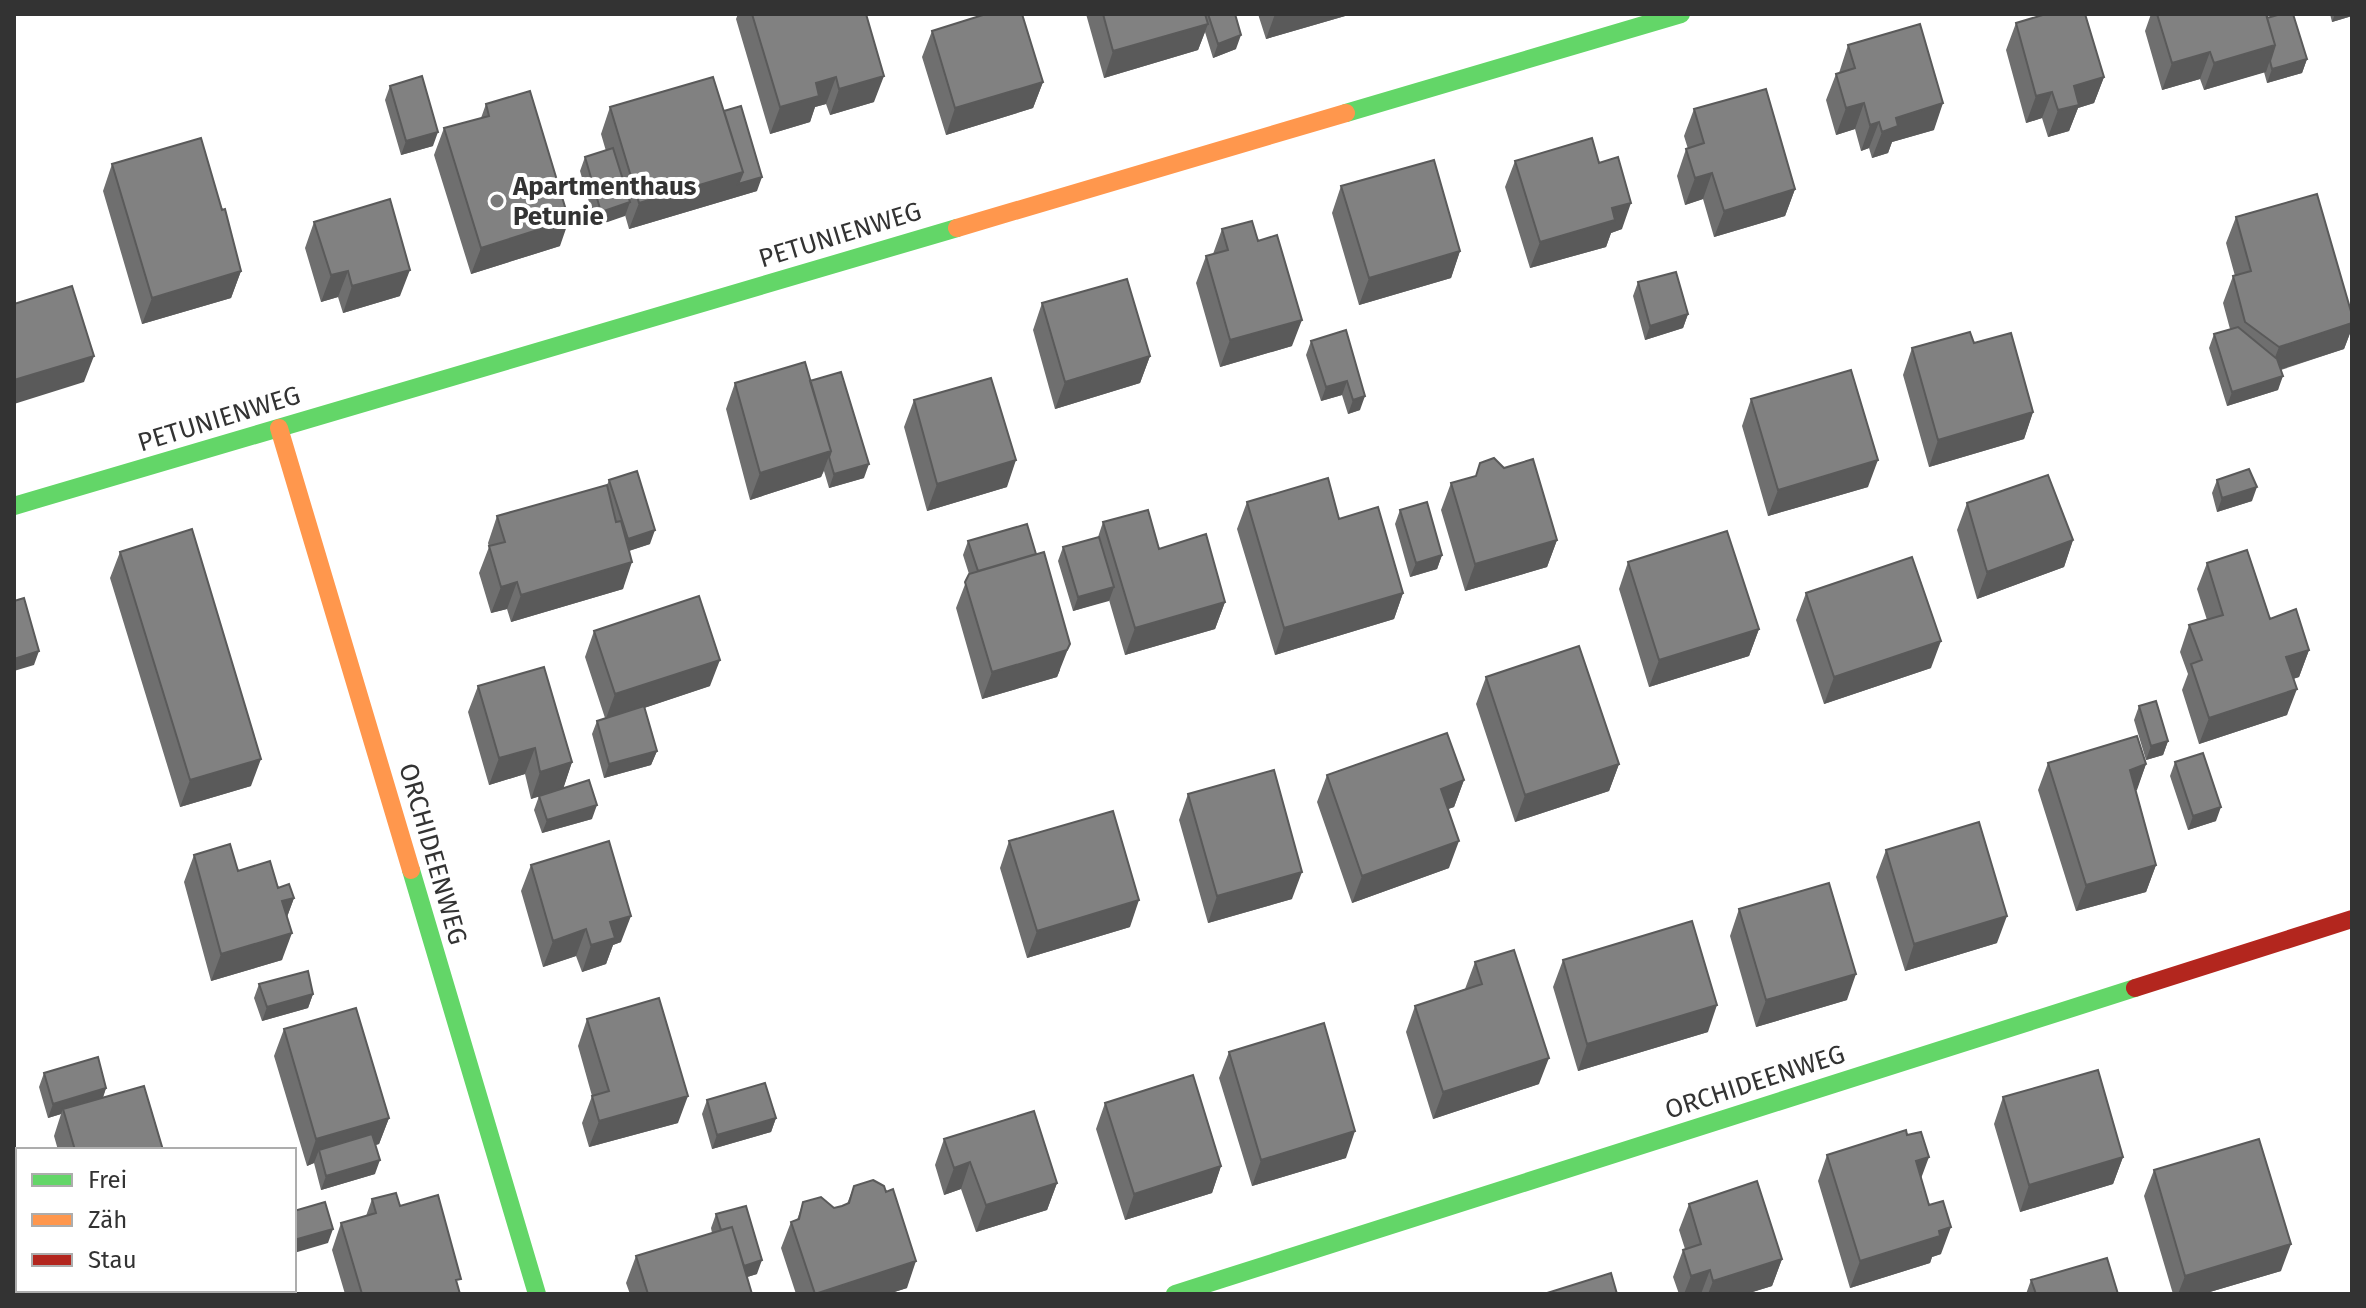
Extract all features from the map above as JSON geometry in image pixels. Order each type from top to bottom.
[{"type":"street","name":"PETUNIENWEG","points":[[14,506],[1681,14]]},
{"type":"street","name":"ORCHIDEENWEG","points":[[279,428],[537,1294]]},
{"type":"street","name":"ORCHIDEENWEG","points":[[1175,1294],[2352,919]]},
{"type":"building","points":[[752,14],[866,14],[884,76],[839,89],[836,77],[816,83],[819,96],[780,107]]},
{"type":"building","points":[[986,14],[1022,14],[1043,82],[955,108],[932,31]]},
{"type":"building","points":[[1103,14],[1205,14],[1208,24],[1113,51]]},
{"type":"building","points":[[1208,14],[1235,14],[1241,35],[1218,44]]},
{"type":"building","points":[[2046,14],[2085,14],[2104,77],[2074,86],[2079,105],[2058,110],[2052,92],[2036,96],[2016,23]]},
{"type":"building","points":[[2157,14],[2266,14],[2275,45],[2214,63],[2210,52],[2172,63]]},
{"type":"building","points":[[2293,14],[2307,59],[2272,69],[2270,61],[2275,45],[2267,18]]},
{"type":"building","points":[[1920,24],[1943,103],[1896,118],[1898,126],[1882,132],[1879,122],[1870,125],[1864,103],[1846,108],[1836,74],[1855,68],[1848,45]]},
{"type":"building","points":[[422,76],[438,132],[406,141],[390,86]]},
{"type":"building","points":[[713,77],[743,172],[639,203],[610,107]]},
{"type":"building","points":[[1766,89],[1795,189],[1724,211],[1712,173],[1695,178],[1686,149],[1704,143],[1694,109]]},
{"type":"building","name":"Apartmenthaus Petunie","points":[[530,91],[569,220],[481,248],[444,128],[489,116],[486,104]]},
{"type":"building","points":[[741,106],[762,177],[738,184],[743,172],[724,111]]},
{"type":"building","points":[[201,138],[222,210],[225,209],[241,271],[152,298],[112,164]]},
{"type":"building","points":[[1592,138],[1599,163],[1618,157],[1631,203],[1612,208],[1615,220],[1540,242],[1515,161]]},
{"type":"building","points":[[613,148],[630,202],[601,212],[585,157]]},
{"type":"building","points":[[1434,160],[1460,251],[1369,278],[1341,186]]},
{"type":"building","points":[[2317,194],[2352,323],[2279,347],[2245,322],[2233,276],[2251,271],[2236,217]]},
{"type":"building","points":[[390,199],[410,270],[352,286],[348,271],[331,275],[314,222]]},
{"type":"building","points":[[1252,221],[1258,241],[1277,235],[1302,320],[1230,340],[1206,256],[1228,250],[1222,229]]},
{"type":"building","points":[[1676,272],[1688,314],[1650,326],[1638,282]]},
{"type":"building","points":[[1127,279],[1150,356],[1065,382],[1042,303]]},
{"type":"building","points":[[72,286],[94,356],[14,380],[14,304]]},
{"type":"building","points":[[2238,327],[2277,359],[2283,376],[2232,392],[2214,334]]},
{"type":"building","points":[[1346,330],[1365,396],[1353,400],[1347,381],[1326,387],[1311,341]]},
{"type":"building","points":[[1970,332],[1974,343],[2011,333],[2033,412],[1938,440],[1912,348]]},
{"type":"building","points":[[805,362],[831,451],[760,473],[735,383]]},
{"type":"building","points":[[1851,370],[1878,460],[1778,490],[1751,399]]},
{"type":"building","points":[[841,372],[869,464],[834,474],[829,457],[831,451],[810,381]]},
{"type":"building","points":[[991,378],[1016,460],[937,484],[914,400]]},
{"type":"building","points":[[1494,458],[1504,468],[1533,459],[1557,540],[1475,564],[1451,483],[1476,476],[1480,463]]},
{"type":"building","points":[[2249,469],[2257,487],[2222,498],[2217,480]]},
{"type":"building","points":[[637,471],[655,530],[628,539],[609,480]]},
{"type":"building","points":[[2048,475],[2073,540],[1987,572],[1967,503]]},
{"type":"building","points":[[1328,478],[1339,519],[1378,507],[1403,593],[1284,628],[1247,502]]},
{"type":"building","points":[[607,485],[616,522],[621,521],[632,562],[521,595],[517,582],[501,587],[489,546],[505,542],[497,516]]},
{"type":"building","points":[[1427,502],[1442,555],[1416,563],[1400,510]]},
{"type":"building","points":[[1148,510],[1159,549],[1206,534],[1225,602],[1135,628],[1103,522]]},
{"type":"building","points":[[1027,524],[1036,554],[978,571],[968,541]]},
{"type":"building","points":[[192,529],[261,759],[190,780],[120,552]]},
{"type":"building","points":[[1727,531],[1759,629],[1659,660],[1628,562]]},
{"type":"building","points":[[1099,537],[1114,587],[1078,597],[1063,547]]},
{"type":"building","points":[[2247,550],[2270,619],[2296,609],[2309,650],[2286,657],[2297,689],[2209,718],[2191,664],[2202,660],[2189,625],[2223,615],[2207,563]]},
{"type":"building","points":[[1044,552],[1070,644],[1067,650],[992,672],[965,582],[969,574]]},
{"type":"building","points":[[1912,557],[1941,641],[1834,677],[1806,593]]},
{"type":"building","points":[[699,596],[720,660],[615,694],[594,631]]},
{"type":"building","points":[[24,598],[39,651],[14,659],[14,601]]},
{"type":"building","points":[[1579,646],[1619,764],[1525,795],[1486,677]]},
{"type":"building","points":[[544,667],[572,762],[540,772],[535,748],[499,758],[478,686]]},
{"type":"building","points":[[2156,701],[2168,741],[2151,746],[2139,706]]},
{"type":"building","points":[[644,706],[657,751],[609,764],[597,721]]},
{"type":"building","points":[[1447,733],[1464,780],[1441,789],[1459,841],[1362,876],[1327,775]]},
{"type":"building","points":[[2137,736],[2146,764],[2130,770],[2156,865],[2086,885],[2048,763]]},
{"type":"building","points":[[2203,753],[2221,807],[2193,816],[2175,762]]},
{"type":"building","points":[[1274,770],[1302,872],[1217,896],[1188,794]]},
{"type":"building","points":[[589,780],[597,805],[547,820],[539,796]]},
{"type":"building","points":[[1113,811],[1139,900],[1037,931],[1009,841]]},
{"type":"building","points":[[1979,822],[2007,916],[1914,944],[1886,850]]},
{"type":"building","points":[[609,841],[631,916],[610,922],[615,938],[591,945],[586,929],[553,941],[531,865]]},
{"type":"building","points":[[230,844],[238,871],[270,861],[278,888],[289,884],[294,898],[282,901],[292,933],[221,954],[194,855]]},
{"type":"building","points":[[1829,883],[1856,974],[1766,1000],[1739,909]]},
{"type":"building","points":[[1692,921],[1717,1005],[1587,1044],[1563,960]]},
{"type":"building","points":[[1514,950],[1549,1058],[1443,1092],[1415,1006],[1482,984],[1475,962]]},
{"type":"building","points":[[308,971],[313,994],[267,1007],[259,984]]},
{"type":"building","points":[[659,998],[688,1096],[599,1121],[592,1096],[609,1091],[587,1019]]},
{"type":"building","points":[[356,1008],[389,1118],[316,1139],[284,1029]]},
{"type":"building","points":[[1324,1023],[1355,1131],[1261,1160],[1229,1052]]},
{"type":"building","points":[[98,1057],[106,1088],[53,1104],[44,1073]]},
{"type":"building","points":[[2098,1070],[2123,1157],[2029,1185],[2003,1097]]},
{"type":"building","points":[[1193,1075],[1221,1166],[1134,1194],[1105,1103]]},
{"type":"building","points":[[765,1083],[776,1118],[717,1135],[707,1100]]},
{"type":"building","points":[[144,1086],[162,1148],[74,1148],[63,1109]]},
{"type":"building","points":[[1034,1111],[1057,1183],[986,1205],[970,1162],[954,1168],[944,1139]]},
{"type":"building","points":[[1906,1130],[1907,1135],[1921,1132],[1929,1157],[1916,1161],[1929,1205],[1943,1201],[1951,1227],[1939,1231],[1940,1236],[1860,1261],[1827,1155]]},
{"type":"building","points":[[372,1134],[380,1160],[326,1176],[319,1150]]},
{"type":"building","points":[[2259,1139],[2291,1244],[2185,1276],[2154,1170]]},
{"type":"building","points":[[873,1180],[884,1186],[886,1192],[893,1189],[916,1261],[815,1294],[791,1222],[799,1219],[803,1202],[821,1197],[834,1208],[842,1206],[849,1203],[854,1186]]},
{"type":"building","points":[[1757,1181],[1782,1259],[1713,1281],[1710,1270],[1691,1276],[1683,1250],[1701,1244],[1689,1204]]},
{"type":"building","points":[[396,1193],[400,1206],[438,1195],[461,1279],[456,1280],[460,1294],[362,1294],[341,1223],[376,1213],[372,1199]]},
{"type":"building","points":[[325,1202],[333,1229],[296,1239],[296,1210]]},
{"type":"building","points":[[746,1206],[762,1260],[744,1266],[732,1227],[721,1230],[716,1214]]},
{"type":"building","points":[[732,1227],[752,1294],[648,1294],[636,1256]]},
{"type":"building","points":[[2107,1258],[2118,1294],[2036,1294],[2031,1280]]},
{"type":"building","points":[[1611,1273],[1617,1294],[1544,1294]]},
{"type":"building","points":[[152,1292],[229,1294],[152,1294]]},
{"type":"traffic: fast","points":[[1346,113],[1681,14]]},
{"type":"traffic: fast","points":[[14,506],[957,228]]},
{"type":"traffic: fast","points":[[411,870],[537,1294]]},
{"type":"traffic: fast","points":[[1175,1294],[2135,988]]},
{"type":"traffic: slow","points":[[957,228],[1346,113]]},
{"type":"traffic: slow","points":[[279,428],[411,870]]},
{"type":"traffic: jam","points":[[2135,988],[2352,919]]},
{"type":"place","name":"Apartmenthaus Petunie","points":[[497,201]]}]
